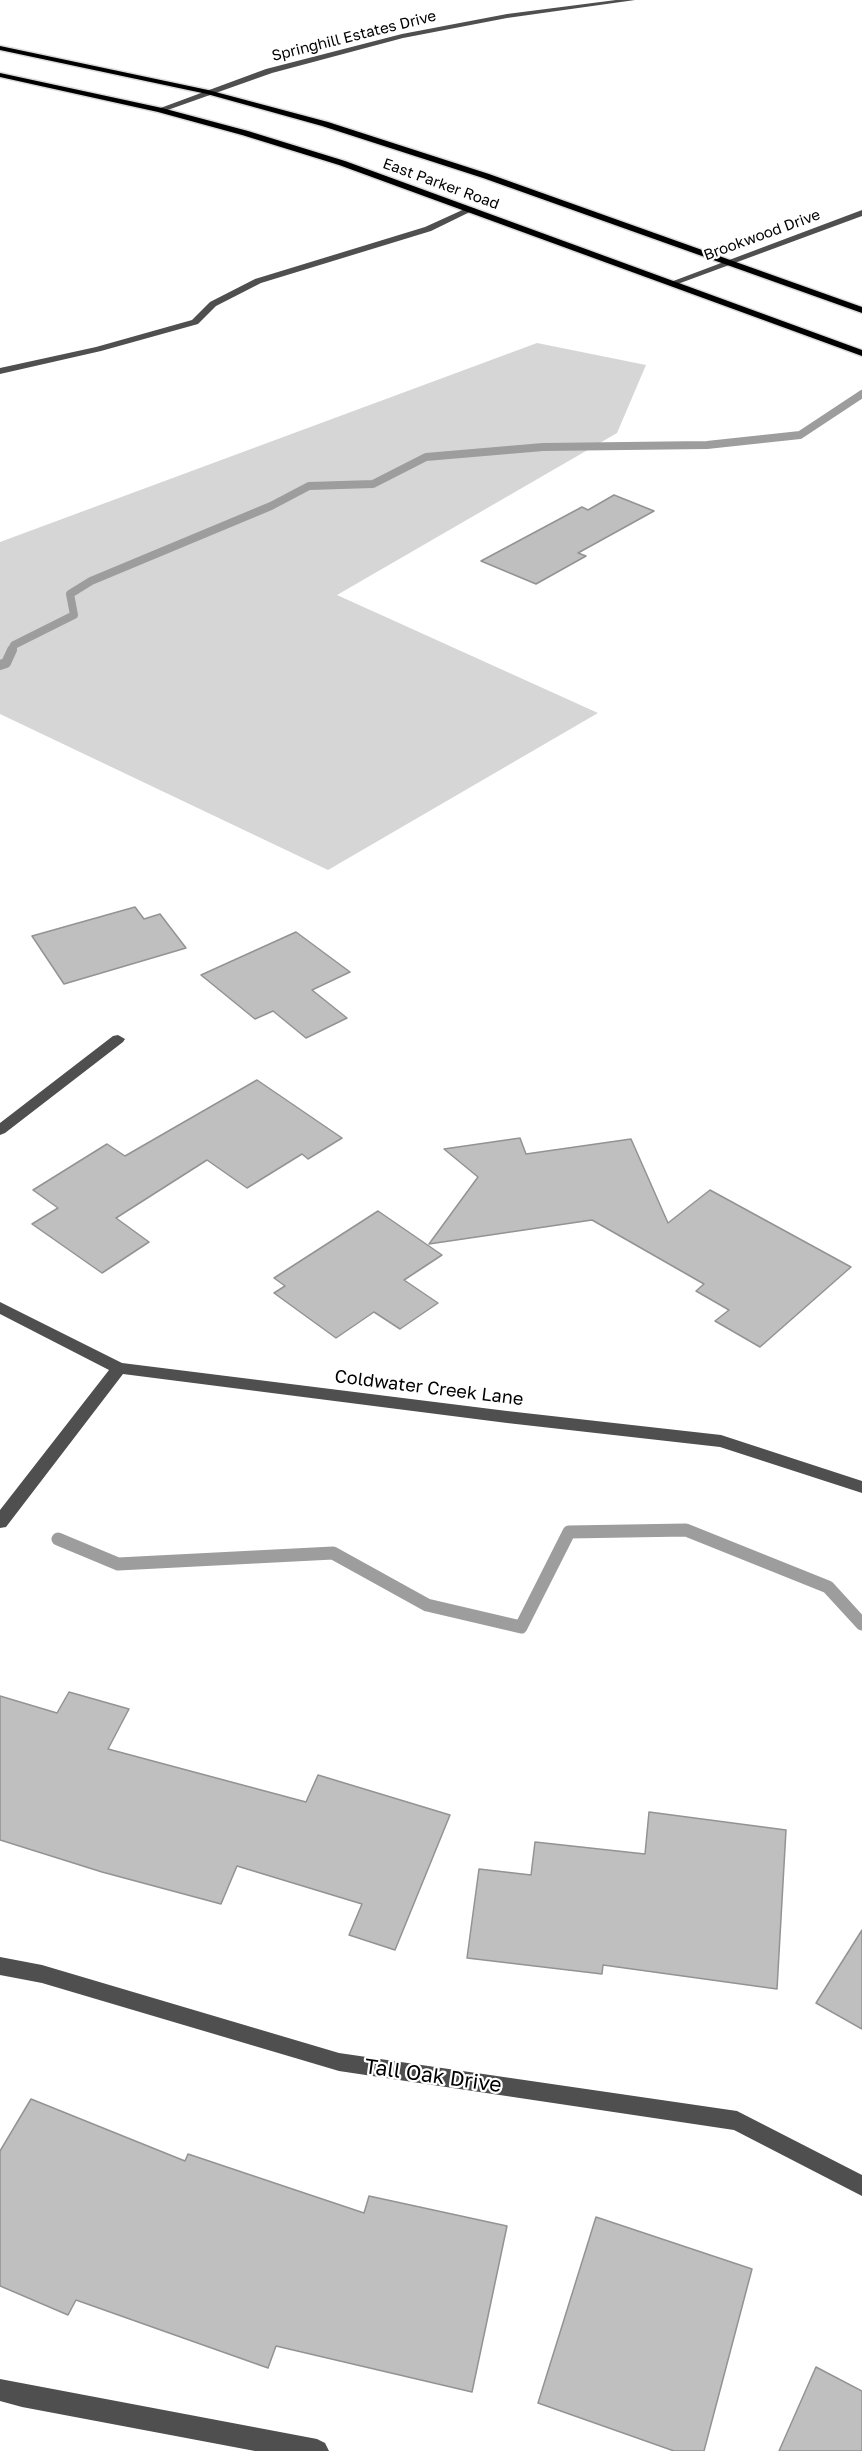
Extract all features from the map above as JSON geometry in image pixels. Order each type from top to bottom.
[{"type":"main road","name":"East Parker Road","points":[[0,48],[207,92],[325,124],[409,150],[862,310]]},
{"type":"main road","name":"East Parker Road","points":[[0,75],[159,110],[291,147],[472,209],[862,353]]},
{"type":"street","name":"Springhill Estates Drive","points":[[159,110],[286,66],[402,36],[517,14],[632,0]]},
{"type":"street","points":[[0,371],[195,322],[213,304],[258,280],[428,229],[472,209]]},
{"type":"street","name":"Brookwood Drive","points":[[672,283],[862,213]]},
{"type":"street","points":[[0,1130],[118,1039]]},
{"type":"street","name":"Coldwater Creek Lane","points":[[0,1307],[119,1368],[507,1417],[721,1441],[862,1487]]},
{"type":"street","points":[[0,1522],[119,1368]]},
{"type":"street","name":"Tall Oak Drive","points":[[0,1966],[42,1974],[339,2062],[737,2121],[862,2186]]},
{"type":"street","points":[[0,2390],[316,2451]]},
{"type":"shaded area","points":[[537,343],[646,365],[617,433],[337,595],[598,713],[328,870],[0,714],[0,542]]},
{"type":"building","points":[[614,495],[654,511],[578,553],[586,556],[536,584],[481,561],[582,507],[588,510]]},
{"type":"building","points":[[135,907],[144,919],[160,914],[186,948],[64,984],[32,936]]},
{"type":"building","points":[[296,932],[350,972],[312,990],[347,1018],[306,1038],[273,1011],[255,1019],[201,975]]},
{"type":"building","points":[[257,1080],[342,1138],[308,1159],[302,1154],[247,1188],[207,1160],[116,1218],[149,1242],[102,1273],[32,1224],[58,1208],[33,1190],[107,1144],[125,1156]]},
{"type":"building","points":[[520,1138],[526,1154],[631,1139],[668,1223],[710,1190],[851,1267],[760,1347],[715,1321],[729,1310],[696,1291],[704,1284],[592,1220],[429,1244],[478,1177],[444,1149]]},
{"type":"building","points":[[378,1211],[442,1255],[404,1280],[438,1303],[400,1329],[374,1312],[336,1338],[274,1293],[285,1286],[274,1278]]},
{"type":"building","points":[[69,1692],[129,1709],[108,1749],[306,1802],[318,1775],[450,1815],[395,1950],[349,1935],[362,1904],[237,1866],[221,1904],[102,1872],[0,1840],[0,1696],[57,1713]]},
{"type":"building","points":[[649,1812],[786,1830],[777,1989],[603,1965],[602,1974],[467,1958],[479,1869],[531,1875],[535,1842],[645,1854]]},
{"type":"building","points":[[862,1930],[862,2029],[816,2003]]},
{"type":"building","points":[[31,2099],[185,2161],[188,2154],[364,2213],[369,2196],[507,2226],[472,2392],[276,2346],[268,2368],[76,2300],[68,2315],[0,2286],[0,2151]]},
{"type":"building","points":[[596,2217],[752,2269],[704,2451],[674,2451],[538,2403]]},
{"type":"building","points":[[816,2367],[862,2391],[862,2451],[779,2451]]},
{"type":"waterway","points":[[11,651],[14,645],[74,615],[70,594],[91,581],[271,506],[309,486],[373,484],[426,457],[543,447],[707,445],[800,435],[862,394]]},
{"type":"waterway","points":[[0,665],[6,663],[12,650]]},
{"type":"waterway","points":[[58,1539],[118,1564],[333,1553],[427,1605],[521,1627],[569,1532],[686,1530],[828,1587],[862,1624]]}]
